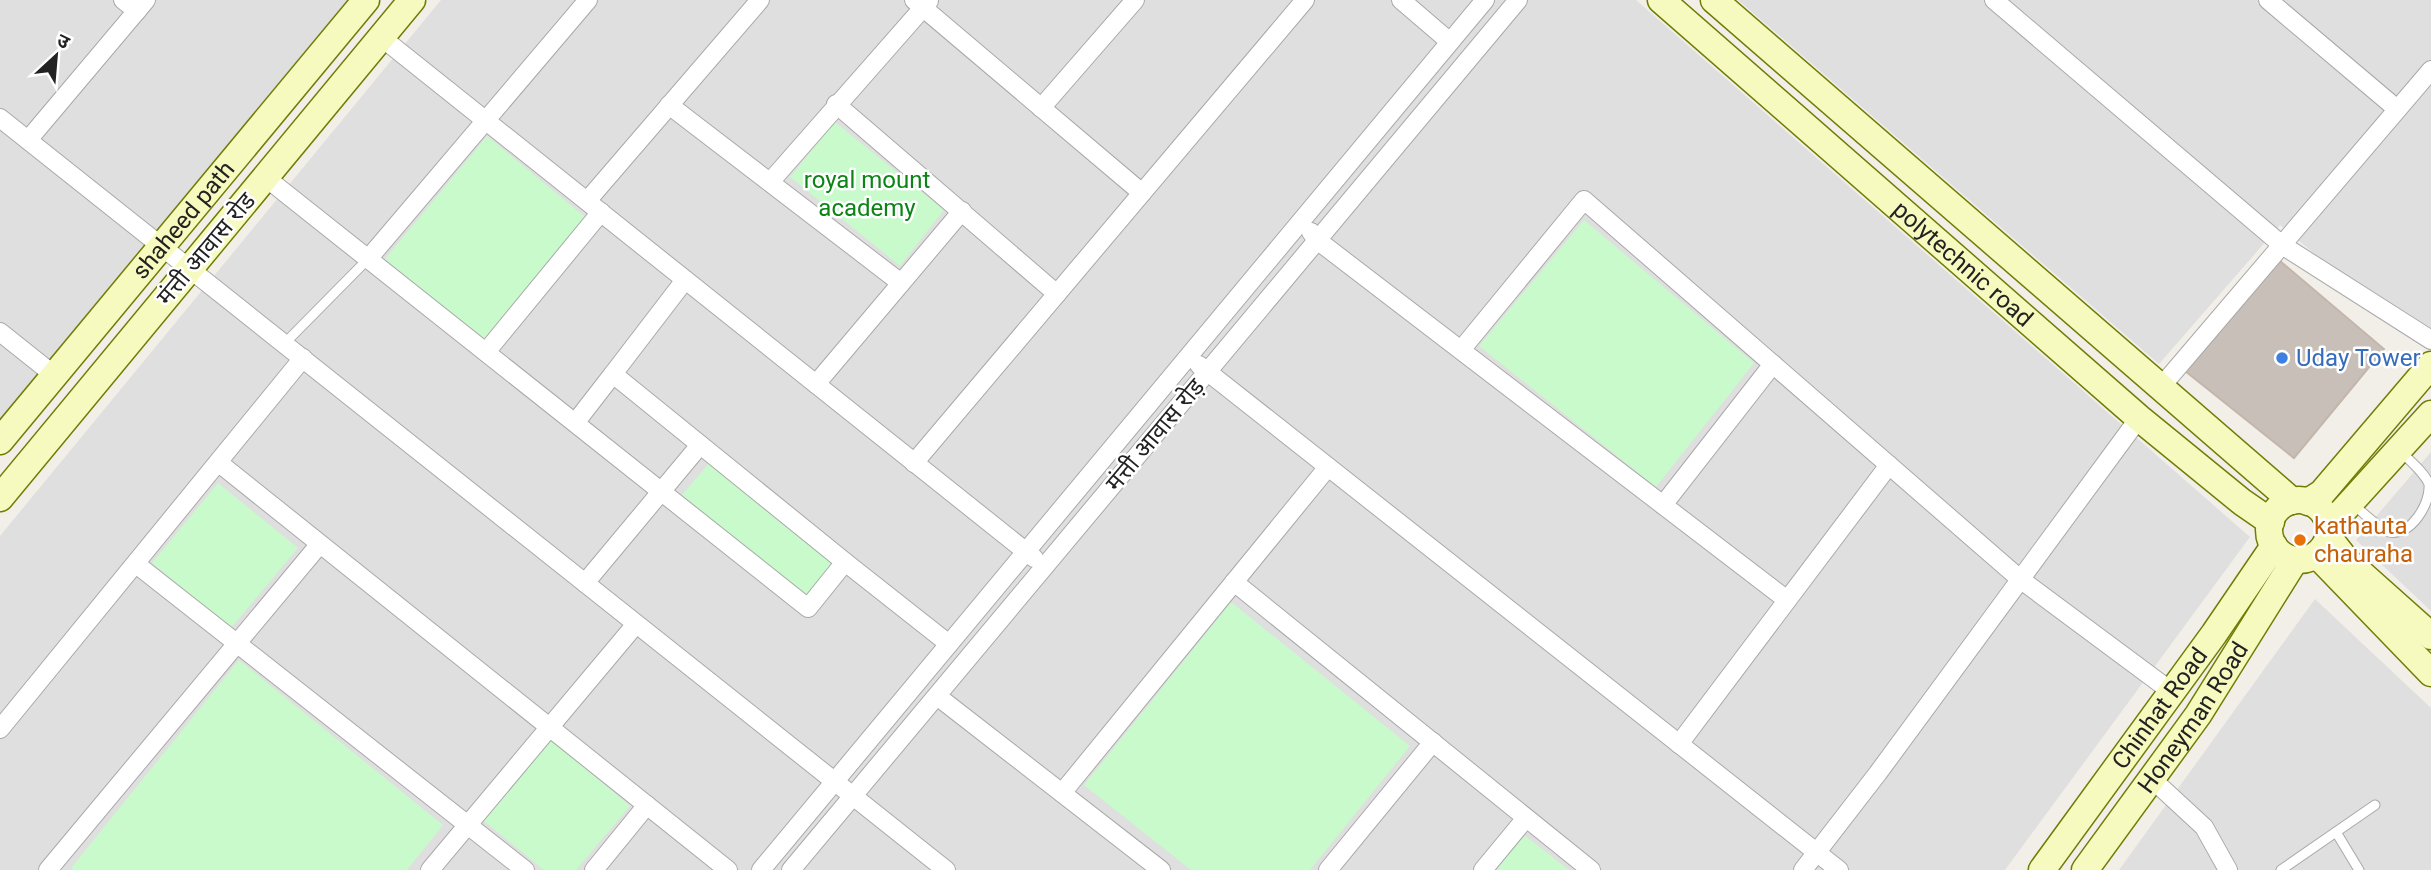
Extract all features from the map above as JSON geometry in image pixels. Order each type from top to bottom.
[{"type":"street","name":"shaheed path","points":[[0,441],[366,0]]},
{"type":"street","name":"मंत्ती आवास रोड","points":[[0,498],[412,0]]},
{"type":"street","points":[[368,259],[588,0]]},
{"type":"street","points":[[485,352],[669,105],[760,0]]},
{"type":"street","points":[[1041,108],[1135,0]]},
{"type":"street","points":[[914,463],[1305,0]]},
{"type":"street","points":[[1401,0],[1450,42]]},
{"type":"street","points":[[761,870],[1485,0]]},
{"type":"street","name":"मंत्ती आवास रोड़","points":[[791,870],[1518,0]]},
{"type":"street","name":"polytechnic road","points":[[1661,0],[2139,418],[2242,502],[2302,541]]},
{"type":"street","points":[[1714,0],[2160,388],[2318,507],[2325,515],[2302,541]]},
{"type":"street","points":[[1994,0],[2282,244],[2431,340]]},
{"type":"street","points":[[2268,0],[2397,109]]},
{"type":"street","points":[[769,182],[923,3],[1142,193]]},
{"type":"street","points":[[28,140],[135,4]]},
{"type":"street","points":[[381,37],[1044,567]]},
{"type":"street","points":[[2160,388],[2431,70]]},
{"type":"street","points":[[836,104],[1057,294]]},
{"type":"street","points":[[669,105],[901,283]]},
{"type":"street","points":[[0,118],[946,870]]},
{"type":"street","points":[[265,177],[808,608],[845,562]]},
{"type":"street","points":[[1461,350],[1584,200],[2020,579],[2172,692]]},
{"type":"street","points":[[816,384],[962,211]]},
{"type":"street","points":[[1301,220],[1317,240],[1787,600]]},
{"type":"street","points":[[575,423],[685,279]]},
{"type":"street","points":[[0,332],[54,376]]},
{"type":"street","points":[[1188,357],[1839,870]]},
{"type":"street","points":[[0,729],[303,358]]},
{"type":"street","points":[[1663,505],[1773,364]]},
{"type":"street","points":[[2431,365],[2308,499],[2283,505],[2275,513],[2431,673]]},
{"type":"street","points":[[613,374],[949,644]]},
{"type":"street","points":[[2302,541],[2351,503],[2431,414]]},
{"type":"street","points":[[1803,870],[1878,773],[2139,418]]},
{"type":"street","points":[[585,583],[700,445]]},
{"type":"street","points":[[219,463],[728,870]]},
{"type":"street","points":[[1679,744],[1889,465]]},
{"type":"street","points":[[1062,793],[1328,467]]},
{"type":"street","points":[[2302,541],[2347,561],[2431,636]]},
{"type":"street","name":"Chinhat Road","points":[[2042,870],[2172,692],[2302,541]]},
{"type":"street","name":"Honeyman Road","points":[[2085,870],[2198,715],[2302,541]]},
{"type":"street","points":[[50,869],[319,545]]},
{"type":"street","points":[[136,564],[524,870]]},
{"type":"street","points":[[1234,582],[1591,870]]},
{"type":"street","points":[[430,870],[636,624]]},
{"type":"street","points":[[937,696],[1161,870]]},
{"type":"street","points":[[1328,870],[1433,742]]},
{"type":"street","points":[[2152,779],[2204,827],[2228,870]]},
{"type":"street","points":[[594,870],[647,805]]},
{"type":"street","points":[[1483,870],[1526,818]]},
{"type":"lane","points":[[285,343],[368,259]]},
{"type":"lane","points":[[2351,503],[2389,531],[2406,531],[2418,519],[2431,495],[2430,484],[2399,449]]},
{"type":"lane","points":[[2281,870],[2375,805]]},
{"type":"lane","points":[[2336,832],[2358,870]]},
{"type":"shaded area","points":[[0,0],[350,0],[0,425]]},
{"type":"shaded area","points":[[441,0],[1636,0],[2250,537],[2005,870],[0,870],[0,536]]},
{"type":"shaded area","points":[[1738,0],[2431,0],[2431,331],[2421,343],[2280,225],[2159,364]]},
{"type":"shaded area","points":[[2431,452],[2431,611],[2356,540]]},
{"type":"shaded area","points":[[2315,599],[2431,708],[2431,870],[2119,870]]},
{"type":"green space","name":"royal mount academy","points":[[835,122],[944,210],[900,266],[790,177]]},
{"type":"green space","points":[[487,136],[585,217],[483,340],[385,259]]},
{"type":"green space","points":[[1584,220],[1754,363],[1656,487],[1479,346]]},
{"type":"green space","points":[[710,462],[832,563],[805,596],[682,495]]},
{"type":"green space","points":[[218,483],[298,548],[231,628],[152,563]]},
{"type":"green space","points":[[1231,602],[1410,746],[1310,870],[1191,870],[1084,785]]},
{"type":"green space","points":[[239,660],[443,825],[407,870],[71,868]]},
{"type":"green space","points":[[551,740],[630,806],[576,870],[544,870],[484,821]]},
{"type":"green space","points":[[1524,835],[1569,870],[1496,870]]},
{"type":"building","name":"Uday Tower","points":[[2273,255],[2384,349],[2294,458],[2179,366]]},
{"type":"place","name":"Uday Tower","points":[[2282,358]]},
{"type":"place","name":"kathauta chauraha","points":[[2300,540]]}]
